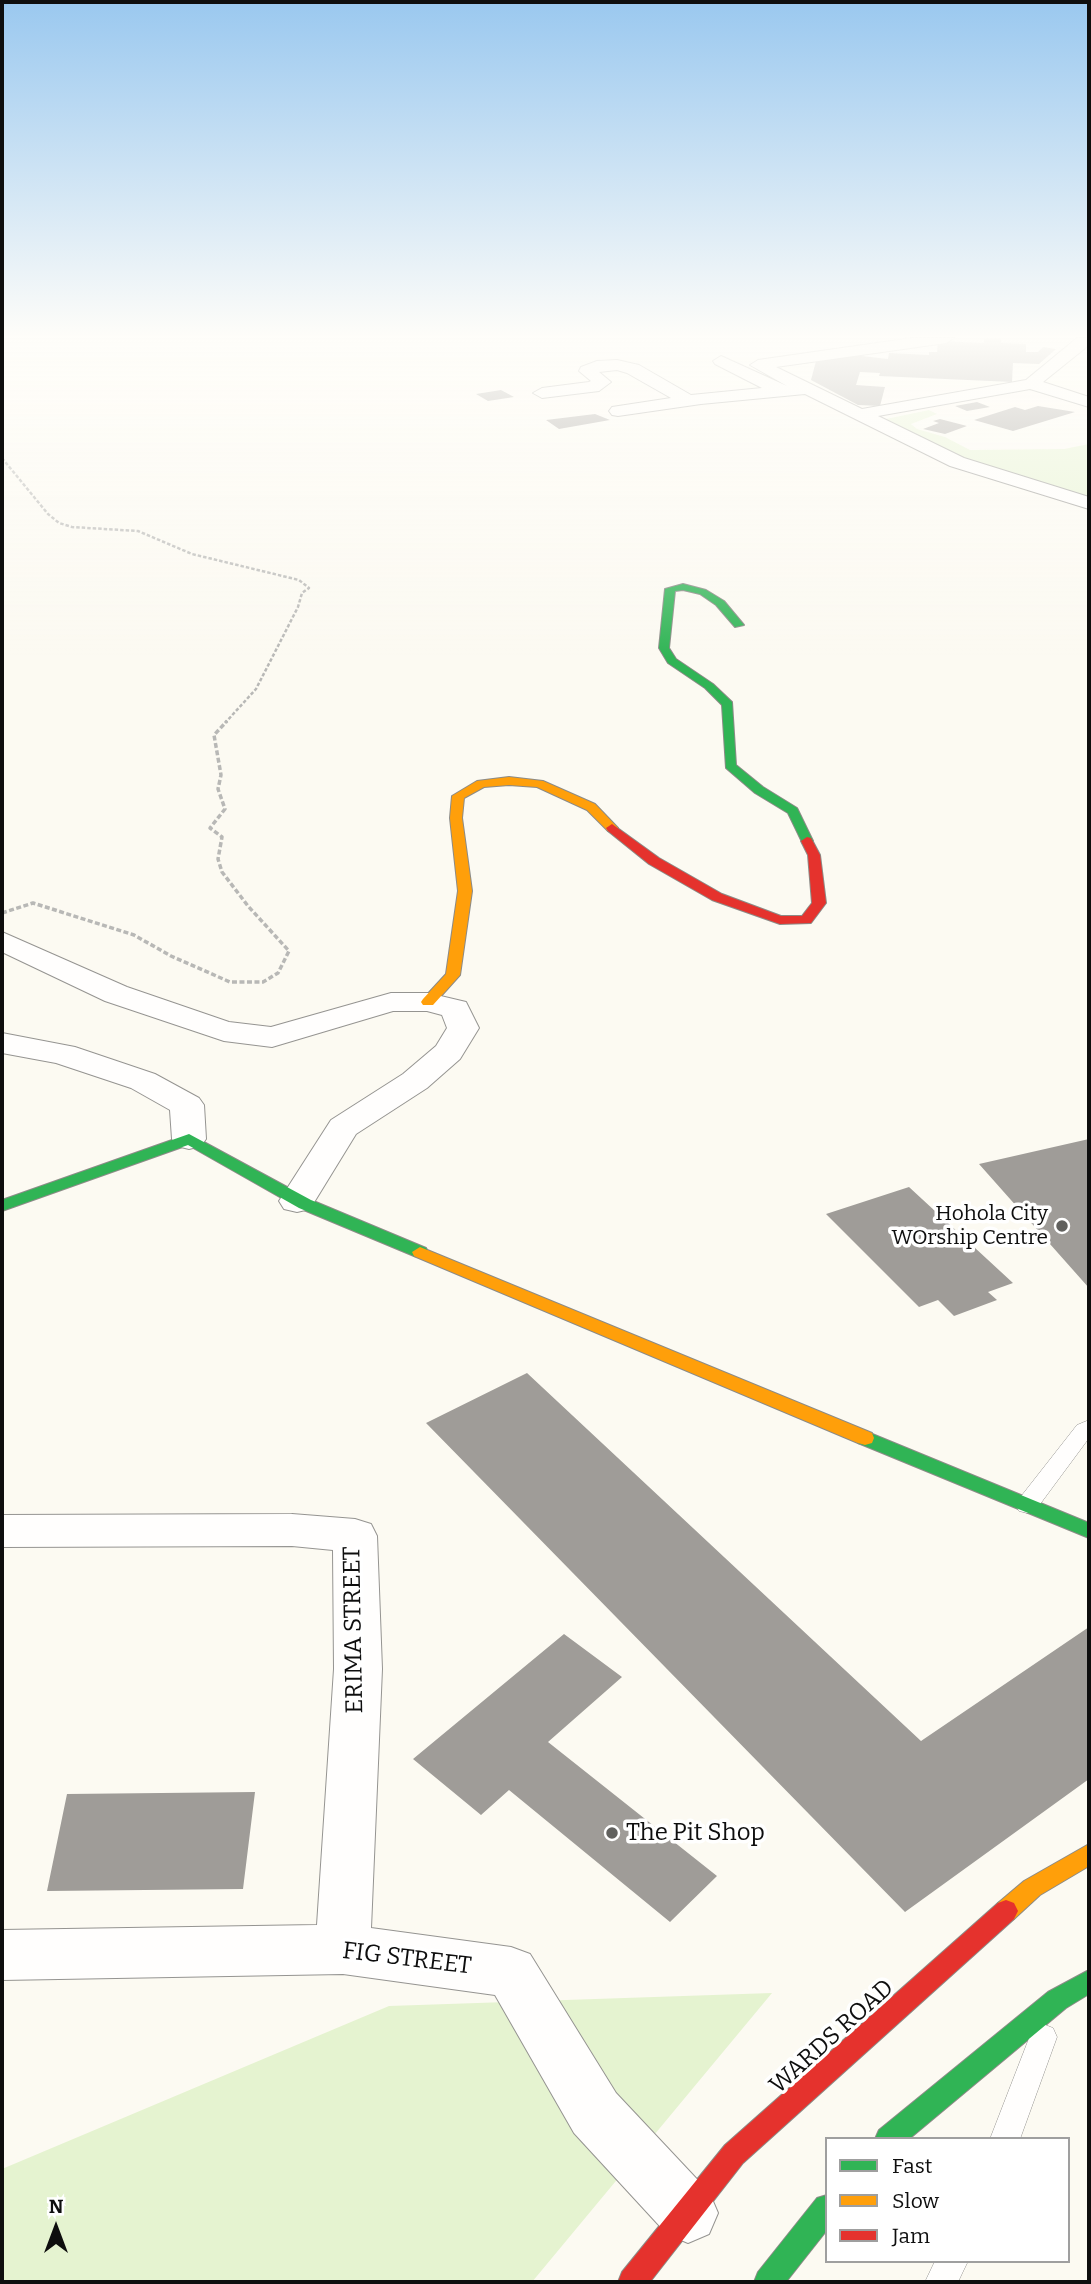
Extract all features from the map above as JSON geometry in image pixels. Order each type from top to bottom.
[{"type":"street","points":[[923,445],[957,462],[1089,503]]},
{"type":"street","points":[[428,1002],[453,975],[465,891],[463,854],[456,818],[457,796],[481,784],[509,781],[539,784],[592,807],[622,838],[654,862],[717,897],[780,920],[806,920],[819,903],[814,855],[793,811],[759,790],[730,766],[729,704],[709,686],[671,661],[664,648],[670,589],[683,587],[702,592],[720,603],[740,625]]},
{"type":"street","points":[[2,941],[116,994],[224,1031],[272,1037],[391,1002],[428,1002],[455,1009],[463,1028],[448,1052],[415,1081],[343,1127],[297,1200]]},
{"type":"street","points":[[2,1044],[63,1054],[143,1082],[187,1105],[189,1139]]},
{"type":"street","points":[[2,1206],[189,1139],[297,1200],[1089,1531]]},
{"type":"street","name":"ERIMA STREET","points":[[2,1531],[292,1530],[355,1536],[358,1669],[342,1949]]},
{"type":"street","name":"WARDS ROAD","points":[[632,2282],[734,2154],[1032,1888],[1089,1854]]},
{"type":"street","name":"FIG STREET","points":[[2,1955],[342,1949],[511,1972],[595,2113],[688,2213]]},
{"type":"street","points":[[890,2137],[1057,2000],[1089,1981]]},
{"type":"street","points":[[768,2282],[825,2211]]},
{"type":"lane","points":[[1027,1505],[1089,1427]]},
{"type":"lane","points":[[1006,2137],[1057,2000]]},
{"type":"lane","points":[[940,2282],[952,2263]]},
{"type":"path","points":[[2,458],[48,514],[59,523],[72,527],[138,531],[192,554],[299,580],[309,588],[302,593],[298,607],[256,689],[214,735],[221,775],[218,789],[225,809],[210,828],[222,837],[218,859],[222,872],[248,906],[289,951],[278,973],[263,982],[230,982],[171,956],[134,935],[33,903],[2,913]]},
{"type":"green space","points":[[928,445],[960,445],[970,450],[1064,449],[1089,445],[1089,502],[959,461]]},
{"type":"green space","points":[[772,1993],[532,2282],[2,2282],[2,2169],[389,2006]]},
{"type":"building","name":"Hohola City WOrship Centre","points":[[1089,1139],[1089,1288],[979,1164]]},
{"type":"building","points":[[909,1187],[1013,1283],[988,1292],[997,1300],[954,1316],[938,1300],[919,1307],[826,1214]]},
{"type":"building","points":[[527,1373],[921,1741],[1089,1627],[1089,1779],[905,1912],[426,1423]]},
{"type":"building","points":[[564,1634],[622,1677],[548,1742],[717,1876],[670,1922],[509,1790],[481,1815],[413,1759]]},
{"type":"building","points":[[255,1792],[243,1889],[47,1891],[67,1794]]},
{"type":"traffic: fast","points":[[739,625],[720,603],[703,592],[683,587],[670,589],[664,648],[672,661],[709,686],[728,704],[730,766],[759,790],[793,811],[807,841]]},
{"type":"traffic: fast","points":[[2,1206],[189,1139],[305,1204],[420,1252]]},
{"type":"traffic: fast","points":[[865,1438],[1089,1531]]},
{"type":"traffic: fast","points":[[890,2137],[1057,2000],[1089,1981]]},
{"type":"traffic: fast","points":[[768,2282],[825,2211]]},
{"type":"traffic: slow","points":[[428,1002],[453,975],[465,891],[456,818],[458,796],[481,784],[509,781],[539,784],[591,807],[612,828]]},
{"type":"traffic: slow","points":[[420,1252],[865,1438]]},
{"type":"traffic: slow","points":[[1006,1911],[1032,1888],[1089,1854]]},
{"type":"traffic: jam","points":[[612,828],[654,861],[717,897],[780,920],[806,920],[819,903],[814,855],[807,841]]},
{"type":"traffic: jam","points":[[632,2282],[734,2154],[1006,1911]]},
{"type":"place","name":"Hohola City WOrship Centre","points":[[1062,1226]]},
{"type":"place","name":"The Pit Shop","points":[[612,1833]]}]
